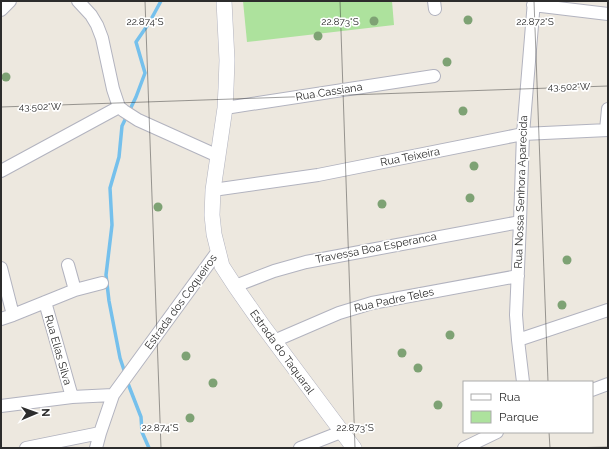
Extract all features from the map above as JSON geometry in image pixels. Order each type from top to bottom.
[{"type":"street","points":[[1,10],[10,1]]},
{"type":"street","points":[[78,1],[91,15],[97,25],[102,38],[113,89],[121,109],[138,120],[218,156]]},
{"type":"street","name":"Estrada dos Coqueiros","points":[[96,448],[113,396],[218,251],[212,215],[213,190],[225,108],[227,60],[224,1]]},
{"type":"street","points":[[533,3],[608,14]]},
{"type":"street","name":"Rua Nossa Senhora Aparecida","points":[[523,381],[516,315],[522,134],[533,3]]},
{"type":"street","name":"Rua Cassiana","points":[[225,108],[434,76]]},
{"type":"street","points":[[1,171],[121,109]]},
{"type":"street","points":[[607,130],[608,109]]},
{"type":"street","name":"Rua Teixeira","points":[[213,190],[318,175],[522,134],[607,130]]},
{"type":"street","name":"Travessa Boa Esperanca","points":[[235,286],[274,271],[306,262],[520,222]]},
{"type":"street","name":"Estrada do Taquaral","points":[[218,251],[222,266],[235,286],[354,448]]},
{"type":"street","points":[[68,264],[75,290]]},
{"type":"street","points":[[1,268],[13,316]]},
{"type":"street","name":"Rua Padre Teles","points":[[274,341],[339,314],[372,303],[518,276]]},
{"type":"street","points":[[1,319],[13,316],[75,290],[102,283]]},
{"type":"street","name":"Rua Elias Silva","points":[[45,302],[72,397]]},
{"type":"street","points":[[518,340],[608,310]]},
{"type":"street","points":[[593,390],[608,384]]},
{"type":"street","points":[[1,406],[72,397],[113,396]]},
{"type":"street","points":[[26,448],[100,432]]},
{"type":"street","points":[[300,448],[341,432]]},
{"type":"street","points":[[464,448],[495,433]]},
{"type":"green space","points":[[243,1],[392,1],[394,25],[247,42]]},
{"type":"waterway","points":[[125,373],[120,358],[109,301],[106,275],[112,225],[110,188],[119,157],[122,126],[136,97],[145,73],[136,42],[149,23],[161,1]]},
{"type":"waterway","points":[[127,381],[141,417],[142,432],[149,448]]}]
